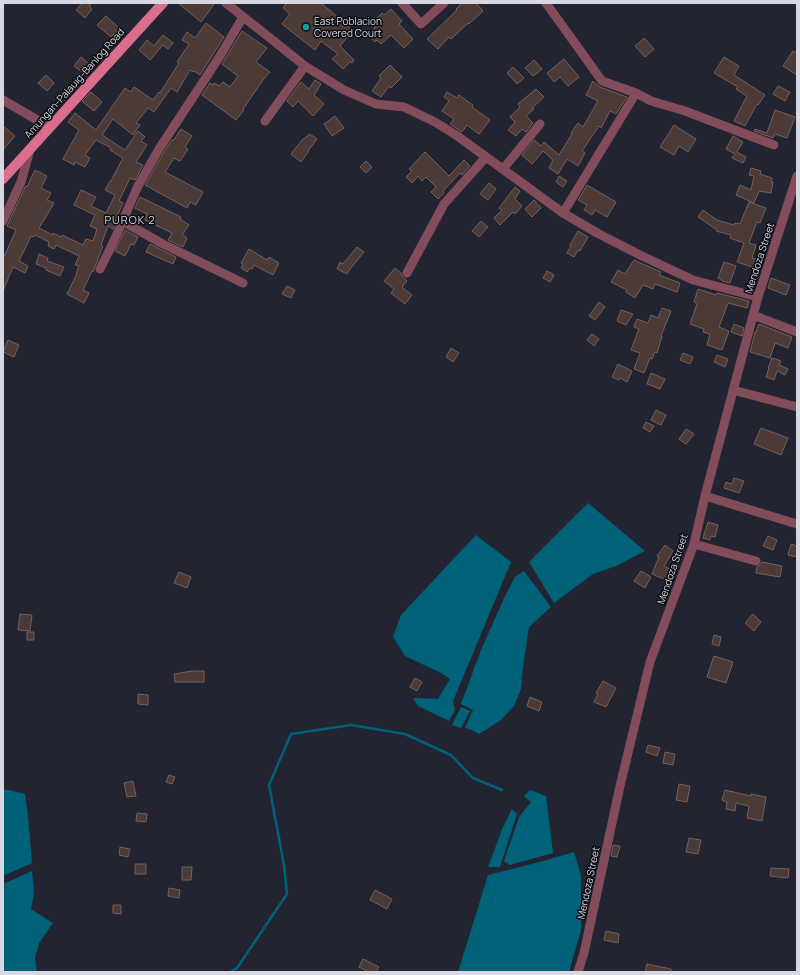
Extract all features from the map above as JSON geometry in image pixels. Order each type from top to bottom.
[{"type":"main road","name":"Amungan-Palauig-Banlog Road","points":[[3,180],[49,127],[163,3]]},
{"type":"street","points":[[226,3],[305,66],[344,90],[376,104],[404,107],[435,122],[456,135],[563,213],[599,234],[693,280],[758,297]]},
{"type":"street","points":[[402,3],[421,24],[444,3]]},
{"type":"street","points":[[546,3],[602,81],[636,93],[651,101],[685,111],[774,145]]},
{"type":"street","points":[[100,269],[138,186],[159,149],[220,56],[243,17]]},
{"type":"street","points":[[265,121],[305,66]]},
{"type":"street","points":[[563,213],[636,93]]},
{"type":"street","points":[[3,100],[49,127]]},
{"type":"street","points":[[503,169],[540,124]]},
{"type":"street","points":[[3,221],[21,182],[30,150]]},
{"type":"street","points":[[407,273],[444,204],[486,157]]},
{"type":"street","name":"Mendoza Street","points":[[578,972],[584,952],[620,786],[650,662],[694,544],[705,496],[758,297],[797,176]]},
{"type":"street","points":[[122,221],[162,243],[243,283]]},
{"type":"street","points":[[753,315],[797,332]]},
{"type":"street","points":[[733,390],[797,407]]},
{"type":"street","points":[[705,496],[797,524]]},
{"type":"street","points":[[694,544],[756,561]]},
{"type":"water","points":[[588,503],[645,551],[616,566],[593,574],[554,603],[529,562]]},
{"type":"water","points":[[476,535],[511,562],[453,701],[455,710],[449,721],[418,706],[413,698],[438,699],[450,679],[441,673],[405,656],[393,637],[401,615]]},
{"type":"water","points":[[524,571],[551,607],[529,627],[521,689],[514,706],[501,720],[479,734],[465,728],[473,710],[461,704],[481,650],[505,596],[515,577]]},
{"type":"water","points":[[461,707],[470,711],[461,728],[452,725]]},
{"type":"water","points":[[3,789],[25,794],[32,863],[3,876]]},
{"type":"water","points":[[530,790],[546,796],[553,853],[510,865],[504,861],[519,817],[531,802],[524,796]]},
{"type":"water","points":[[512,809],[517,814],[500,867],[488,867],[503,827]]},
{"type":"water","points":[[574,852],[581,875],[581,930],[569,972],[458,972],[488,875]]},
{"type":"water","points":[[32,871],[34,893],[31,909],[53,923],[39,943],[35,958],[37,972],[3,972],[3,884]]},
{"type":"building","points":[[82,3],[92,3],[89,6],[92,9],[85,18],[76,10]]},
{"type":"building","points":[[178,3],[215,3],[201,22]]},
{"type":"building","points":[[287,3],[321,3],[353,30],[340,46],[354,60],[352,63],[350,62],[343,69],[332,59],[338,54],[321,41],[315,50],[282,24],[290,14],[283,8]]},
{"type":"building","points":[[462,3],[476,3],[483,11],[451,39],[449,37],[438,49],[427,39],[457,10],[456,9]]},
{"type":"building","points":[[391,9],[402,21],[399,24],[413,39],[404,48],[391,35],[381,44],[377,40],[375,42],[368,35],[376,26],[373,22],[382,13],[384,15]]},
{"type":"building","points":[[106,16],[119,28],[111,37],[97,25]]},
{"type":"building","points":[[206,23],[224,37],[200,75],[190,70],[177,92],[171,88],[154,112],[148,108],[136,123],[140,125],[133,135],[113,119],[102,135],[125,150],[138,131],[145,137],[141,141],[147,145],[136,162],[143,165],[135,180],[130,178],[119,201],[123,203],[113,229],[108,226],[101,245],[103,246],[93,272],[92,271],[83,290],[89,293],[84,303],[67,294],[77,274],[79,266],[75,265],[79,256],[56,245],[54,249],[48,246],[49,242],[35,235],[34,237],[31,236],[19,261],[28,266],[25,273],[13,267],[3,291],[3,259],[16,230],[7,226],[25,187],[27,187],[35,170],[47,176],[41,188],[51,193],[47,200],[54,203],[39,228],[53,235],[53,233],[61,237],[62,235],[83,245],[86,239],[93,241],[97,229],[90,226],[95,215],[74,205],[81,190],[96,197],[91,206],[106,213],[115,195],[105,190],[123,158],[110,150],[111,148],[96,140],[85,155],[90,158],[85,167],[75,162],[74,165],[63,159],[79,130],[68,122],[75,113],[96,130],[125,88],[131,92],[134,87],[153,100],[159,92],[160,93],[189,44],[182,40],[187,32],[195,38]]},
{"type":"building","points":[[242,31],[267,48],[256,62],[270,72],[236,120],[202,95],[210,83],[220,86],[223,82],[230,87],[238,76],[222,64]]},
{"type":"building","points":[[163,35],[173,43],[168,49],[163,45],[150,60],[139,50],[147,40],[154,46]]},
{"type":"building","points":[[644,38],[654,49],[645,57],[635,46]]},
{"type":"building","points":[[793,51],[797,53],[797,75],[783,66]]},
{"type":"building","points":[[81,57],[89,64],[82,72],[74,66]]},
{"type":"building","points":[[724,57],[739,66],[734,75],[765,95],[758,105],[757,104],[745,126],[734,121],[747,96],[736,89],[738,87],[714,73]]},
{"type":"building","points":[[564,59],[579,77],[568,86],[560,77],[554,82],[547,73]]},
{"type":"building","points":[[534,60],[542,69],[533,76],[525,68]]},
{"type":"building","points":[[390,65],[402,77],[391,88],[389,86],[381,97],[372,91],[381,78],[379,76]]},
{"type":"building","points":[[513,67],[524,78],[517,84],[507,73]]},
{"type":"building","points":[[46,75],[54,83],[47,91],[38,83]]},
{"type":"building","points":[[315,80],[321,84],[314,95],[324,104],[313,116],[298,101],[293,107],[287,101],[301,82],[309,89]]},
{"type":"building","points":[[593,81],[600,87],[627,97],[616,114],[610,111],[601,128],[599,126],[582,151],[585,153],[578,166],[567,159],[558,174],[549,168],[553,160],[543,151],[532,164],[522,155],[534,140],[541,146],[544,142],[559,155],[578,123],[583,127],[598,101],[586,95]]},
{"type":"building","points":[[778,86],[790,92],[785,101],[773,94]]},
{"type":"building","points":[[536,89],[544,97],[526,116],[533,123],[526,132],[522,129],[516,136],[508,130],[515,122],[510,117],[520,107],[518,104]]},
{"type":"building","points":[[91,92],[102,102],[94,111],[82,101]]},
{"type":"building","points":[[447,92],[457,98],[459,95],[490,120],[479,134],[467,125],[462,132],[450,124],[454,119],[442,111],[449,101],[444,97]]},
{"type":"building","points":[[775,110],[795,117],[787,138],[775,134],[773,138],[754,131],[755,129],[767,133]]},
{"type":"building","points":[[335,116],[344,128],[332,136],[324,124]]},
{"type":"building","points":[[674,125],[696,139],[688,152],[679,146],[674,155],[660,147]]},
{"type":"building","points":[[3,126],[15,136],[3,150]]},
{"type":"building","points":[[181,129],[192,136],[185,147],[188,149],[180,161],[174,158],[165,172],[203,192],[196,205],[190,202],[187,208],[145,185],[164,152]]},
{"type":"building","points":[[310,134],[317,139],[301,162],[291,154],[302,140]]},
{"type":"building","points":[[733,136],[743,142],[737,152],[746,157],[743,163],[732,158],[735,154],[726,149]]},
{"type":"building","points":[[425,152],[449,176],[464,160],[470,166],[462,175],[460,173],[443,191],[444,193],[438,199],[431,192],[436,187],[426,177],[422,181],[418,176],[412,183],[406,177],[412,171],[409,169]]},
{"type":"building","points":[[366,161],[372,167],[366,173],[360,167]]},
{"type":"building","points":[[751,168],[761,171],[760,174],[772,178],[771,182],[773,182],[771,193],[759,191],[754,203],[736,195],[740,185],[751,190],[754,176],[749,175]]},
{"type":"building","points":[[559,176],[567,181],[563,187],[556,182]]},
{"type":"building","points":[[489,183],[496,189],[488,200],[480,194]]},
{"type":"building","points":[[587,185],[616,202],[607,217],[595,210],[592,215],[584,210],[587,205],[578,200]]},
{"type":"building","points":[[515,187],[520,191],[515,199],[522,206],[515,214],[513,212],[500,225],[494,218],[502,210],[499,208]]},
{"type":"building","points":[[140,197],[181,217],[180,219],[189,225],[182,235],[187,238],[183,247],[168,240],[172,233],[145,220],[147,214],[135,208]]},
{"type":"building","points":[[534,200],[541,208],[532,217],[525,209]]},
{"type":"building","points":[[749,202],[766,208],[760,223],[757,222],[749,243],[756,245],[752,258],[758,260],[755,268],[737,262],[744,243],[730,238],[731,235],[716,231],[717,230],[698,217],[703,210],[717,220],[734,225],[735,223],[740,224]]},
{"type":"building","points":[[481,221],[488,227],[479,237],[472,231]]},
{"type":"building","points":[[125,230],[138,237],[134,245],[131,244],[125,256],[115,251]]},
{"type":"building","points":[[578,231],[588,237],[580,251],[578,250],[574,257],[567,253]]},
{"type":"building","points":[[150,244],[176,257],[173,264],[146,252]]},
{"type":"building","points":[[357,247],[364,252],[347,274],[337,269],[340,262],[343,264]]},
{"type":"building","points":[[249,249],[267,260],[269,257],[279,263],[273,275],[254,265],[252,269],[250,268],[247,272],[241,268],[243,264],[241,263]]},
{"type":"building","points":[[39,254],[48,258],[47,261],[64,267],[60,276],[36,264]]},
{"type":"building","points":[[634,260],[661,272],[659,275],[680,283],[677,292],[655,284],[653,289],[643,285],[635,298],[626,292],[627,290],[611,282],[618,270],[625,274]]},
{"type":"building","points":[[724,262],[736,266],[730,283],[722,281],[718,278]]},
{"type":"building","points":[[395,268],[407,281],[402,287],[412,295],[405,304],[391,293],[394,289],[384,281]]},
{"type":"building","points":[[547,271],[554,275],[550,282],[543,278]]},
{"type":"building","points":[[771,278],[790,285],[786,295],[768,288]]},
{"type":"building","points":[[287,286],[295,290],[291,298],[282,294]]},
{"type":"building","points":[[698,289],[716,295],[717,293],[749,301],[747,308],[728,303],[719,327],[729,331],[722,350],[707,345],[710,334],[703,332],[704,329],[690,324],[697,304],[694,302]]},
{"type":"building","points":[[599,302],[605,307],[595,320],[589,316]]},
{"type":"building","points":[[662,308],[671,311],[661,336],[657,353],[655,352],[652,359],[650,358],[644,373],[634,369],[640,353],[631,350],[639,329],[634,327],[637,319],[648,323],[651,315],[658,318]]},
{"type":"building","points":[[621,310],[633,314],[626,325],[617,321]]},
{"type":"building","points":[[734,324],[744,328],[742,336],[731,332]]},
{"type":"building","points":[[759,324],[792,337],[788,348],[775,343],[770,358],[750,352],[755,332]]},
{"type":"building","points":[[592,334],[599,339],[594,346],[587,340]]},
{"type":"building","points":[[8,340],[19,345],[14,357],[3,352]]},
{"type":"building","points":[[451,348],[459,353],[453,362],[446,357]]},
{"type":"building","points":[[683,353],[693,357],[690,364],[680,360]]},
{"type":"building","points":[[717,355],[728,359],[725,367],[714,362]]},
{"type":"building","points":[[772,358],[781,361],[779,365],[788,369],[785,375],[777,371],[774,380],[766,377]]},
{"type":"building","points":[[618,364],[632,371],[627,382],[620,378],[619,380],[612,377]]},
{"type":"building","points":[[651,373],[665,379],[660,389],[647,384]]},
{"type":"building","points":[[656,410],[666,415],[661,425],[651,420]]},
{"type":"building","points":[[646,422],[654,426],[650,432],[643,428]]},
{"type":"building","points":[[761,428],[788,438],[781,455],[754,444]]},
{"type":"building","points":[[686,429],[694,434],[686,444],[679,439]]},
{"type":"building","points":[[734,478],[744,481],[739,493],[724,488],[726,482],[732,484]]},
{"type":"building","points":[[708,522],[718,525],[715,537],[711,536],[710,540],[703,538]]},
{"type":"building","points":[[768,536],[777,540],[773,550],[763,546]]},
{"type":"building","points":[[791,544],[797,546],[797,557],[788,555]]},
{"type":"building","points":[[665,545],[673,551],[664,566],[671,570],[666,580],[652,574],[659,557],[657,556]]},
{"type":"building","points":[[762,562],[782,566],[780,577],[756,573],[757,567]]},
{"type":"building","points":[[641,571],[651,577],[645,588],[634,581]]},
{"type":"building","points":[[179,572],[191,577],[187,588],[174,583]]},
{"type":"building","points":[[20,614],[32,615],[30,631],[18,630]]},
{"type":"building","points":[[753,614],[761,622],[754,631],[745,623]]},
{"type":"building","points":[[27,632],[34,632],[34,640],[27,640]]},
{"type":"building","points":[[714,635],[721,637],[719,646],[712,644]]},
{"type":"building","points":[[714,656],[733,662],[726,683],[707,677]]},
{"type":"building","points":[[204,671],[204,682],[175,682],[174,674]]},
{"type":"building","points":[[415,678],[422,682],[417,691],[410,687]]},
{"type":"building","points":[[603,681],[616,688],[606,707],[594,702],[598,694],[596,693]]},
{"type":"building","points":[[138,694],[148,695],[148,705],[138,704]]},
{"type":"building","points":[[530,697],[542,702],[539,711],[527,706]]},
{"type":"building","points":[[648,745],[660,748],[657,756],[646,752]]},
{"type":"building","points":[[665,752],[675,754],[673,765],[663,763]]},
{"type":"building","points":[[169,775],[175,777],[172,784],[166,782]]},
{"type":"building","points":[[133,781],[136,796],[127,797],[124,783]]},
{"type":"building","points":[[679,784],[690,786],[687,802],[676,800]]},
{"type":"building","points":[[725,790],[751,796],[751,794],[766,797],[762,821],[747,818],[749,806],[736,803],[735,811],[726,809],[727,802],[722,800]]},
{"type":"building","points":[[137,813],[147,814],[146,822],[136,821]]},
{"type":"building","points":[[689,838],[701,840],[698,854],[686,852]]},
{"type":"building","points":[[613,845],[620,846],[617,857],[611,856]]},
{"type":"building","points":[[120,847],[130,849],[128,857],[119,855]]},
{"type":"building","points":[[135,864],[146,864],[146,874],[135,874]]},
{"type":"building","points":[[182,867],[192,867],[191,880],[182,880]]},
{"type":"building","points":[[771,868],[789,869],[788,878],[770,876]]},
{"type":"building","points":[[169,888],[180,890],[179,898],[168,896]]},
{"type":"building","points":[[375,890],[392,899],[387,909],[370,900]]},
{"type":"building","points":[[113,905],[121,905],[121,914],[113,913]]},
{"type":"building","points":[[606,931],[619,934],[618,943],[604,940]]},
{"type":"building","points":[[363,959],[379,967],[376,972],[369,972],[359,967]]},
{"type":"building","points":[[647,964],[671,969],[671,972],[645,972]]},
{"type":"waterway","points":[[230,972],[237,968],[287,894],[284,865],[269,785],[291,734],[351,725],[405,734],[451,755],[473,778],[502,790]]},
{"type":"place","name":"East Poblacion Covered Court","points":[[306,27]]},
{"type":"district","name":"PUROK 2","points":[[130,219]]}]
